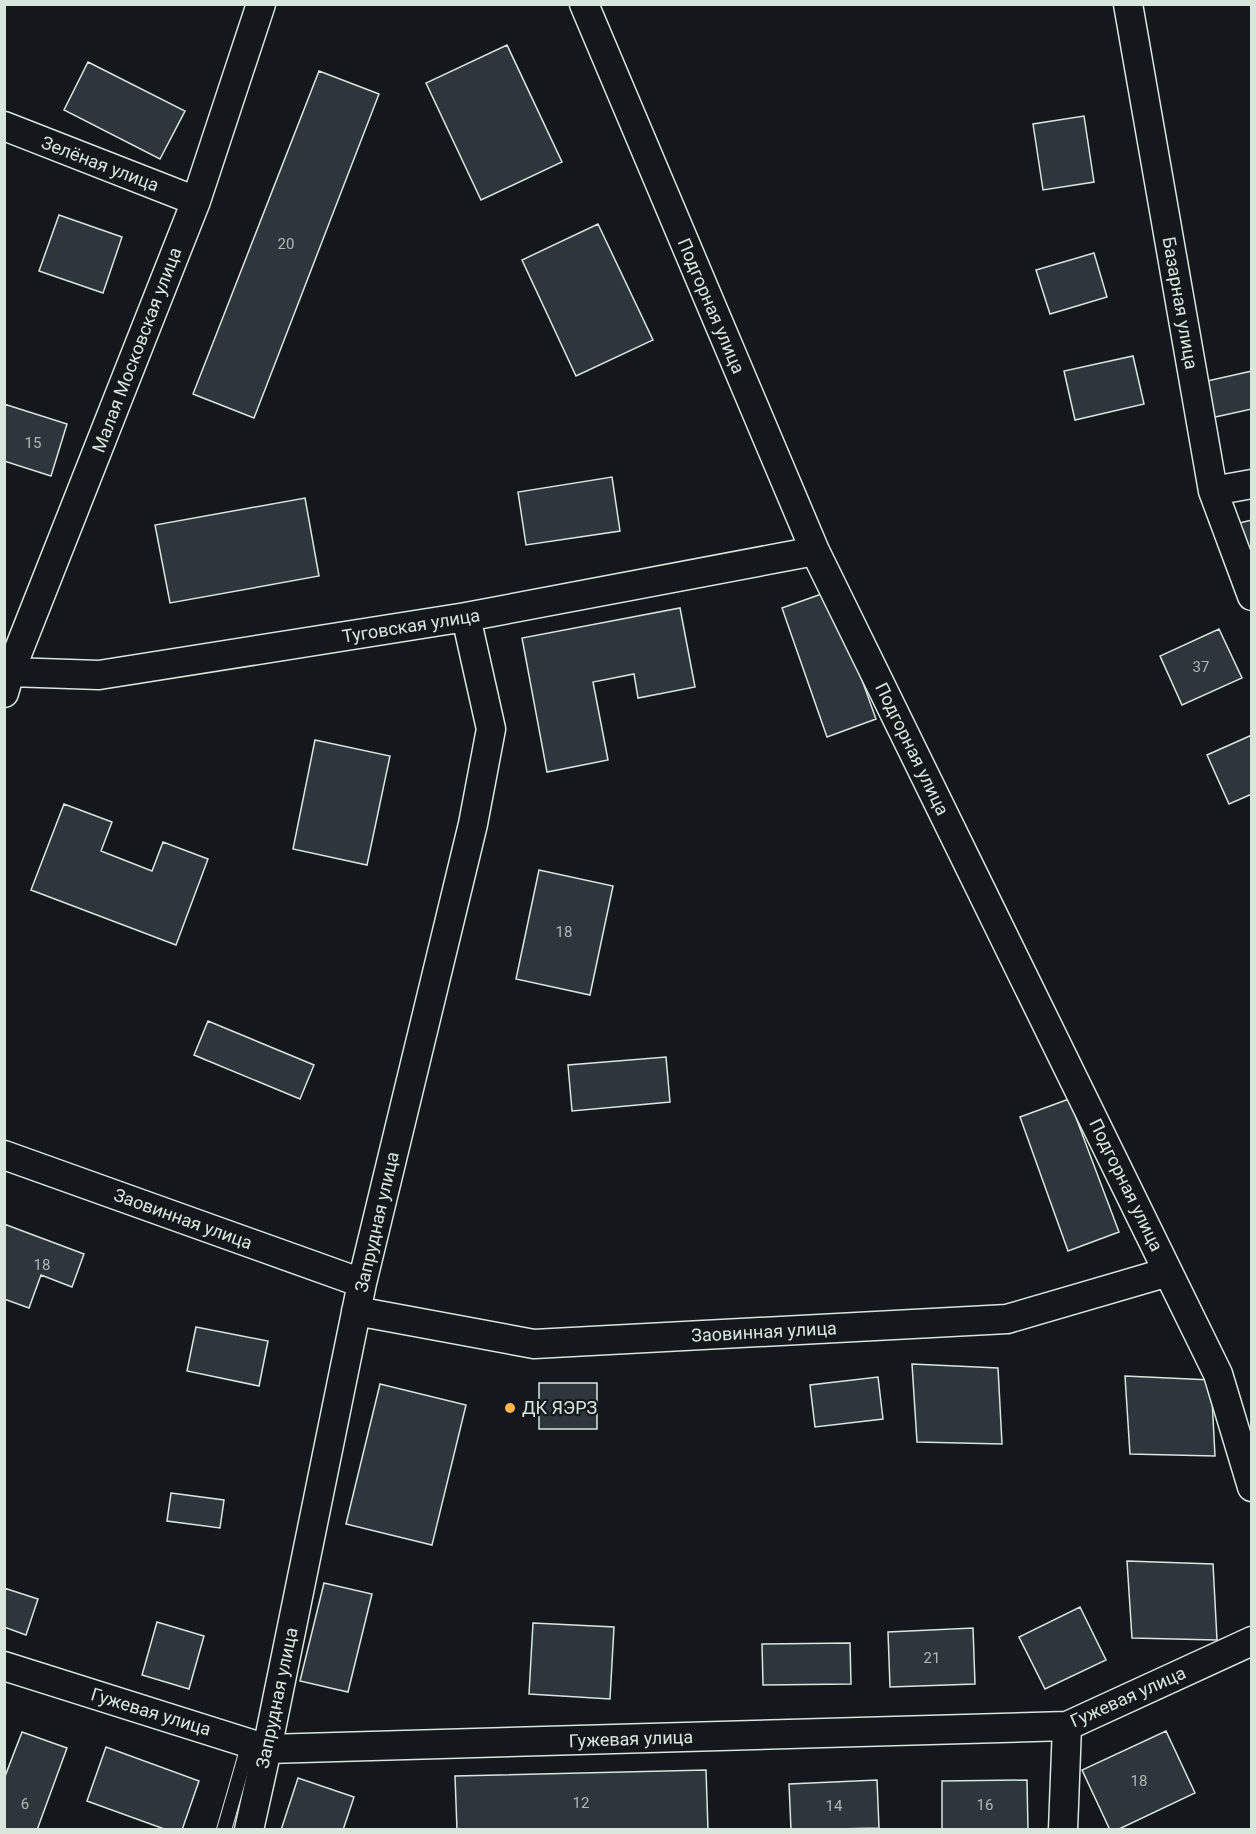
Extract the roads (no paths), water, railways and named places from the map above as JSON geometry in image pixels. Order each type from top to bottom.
[{"type":"street","name":"Малая Московская улица","points":[[6,678],[196,201],[261,4]]},
{"type":"street","name":"Подгорная улица","points":[[584,4],[815,551],[1218,1374],[1251,1487]]},
{"type":"street","name":"Базарная улица","points":[[1128,4],[1213,491],[1251,596]]},
{"type":"street","name":"Зелёная улица","points":[[4,126],[196,201]]},
{"type":"street","points":[[1213,491],[1251,484]]},
{"type":"street","name":"Туговская улица","points":[[6,678],[99,675],[466,617],[815,551]]},
{"type":"street","name":"Запрудная улица","points":[[249,1830],[258,1746],[362,1283],[473,824],[491,729],[466,617]]},
{"type":"street","name":"Заовинная улица","points":[[4,1155],[362,1283]]},
{"type":"street","name":"Заовинная улица","points":[[356,1311],[534,1344],[1007,1319],[1168,1272]]},
{"type":"street","name":"Гужевая улица","points":[[4,1666],[258,1746],[1068,1726],[1251,1641]]},
{"type":"street","points":[[1063,1830],[1068,1726]]},
{"type":"lane","points":[[224,1830],[258,1746]]},
{"type":"place","name":"ДК ЯЭРЗ","points":[[510,1408]]}]
